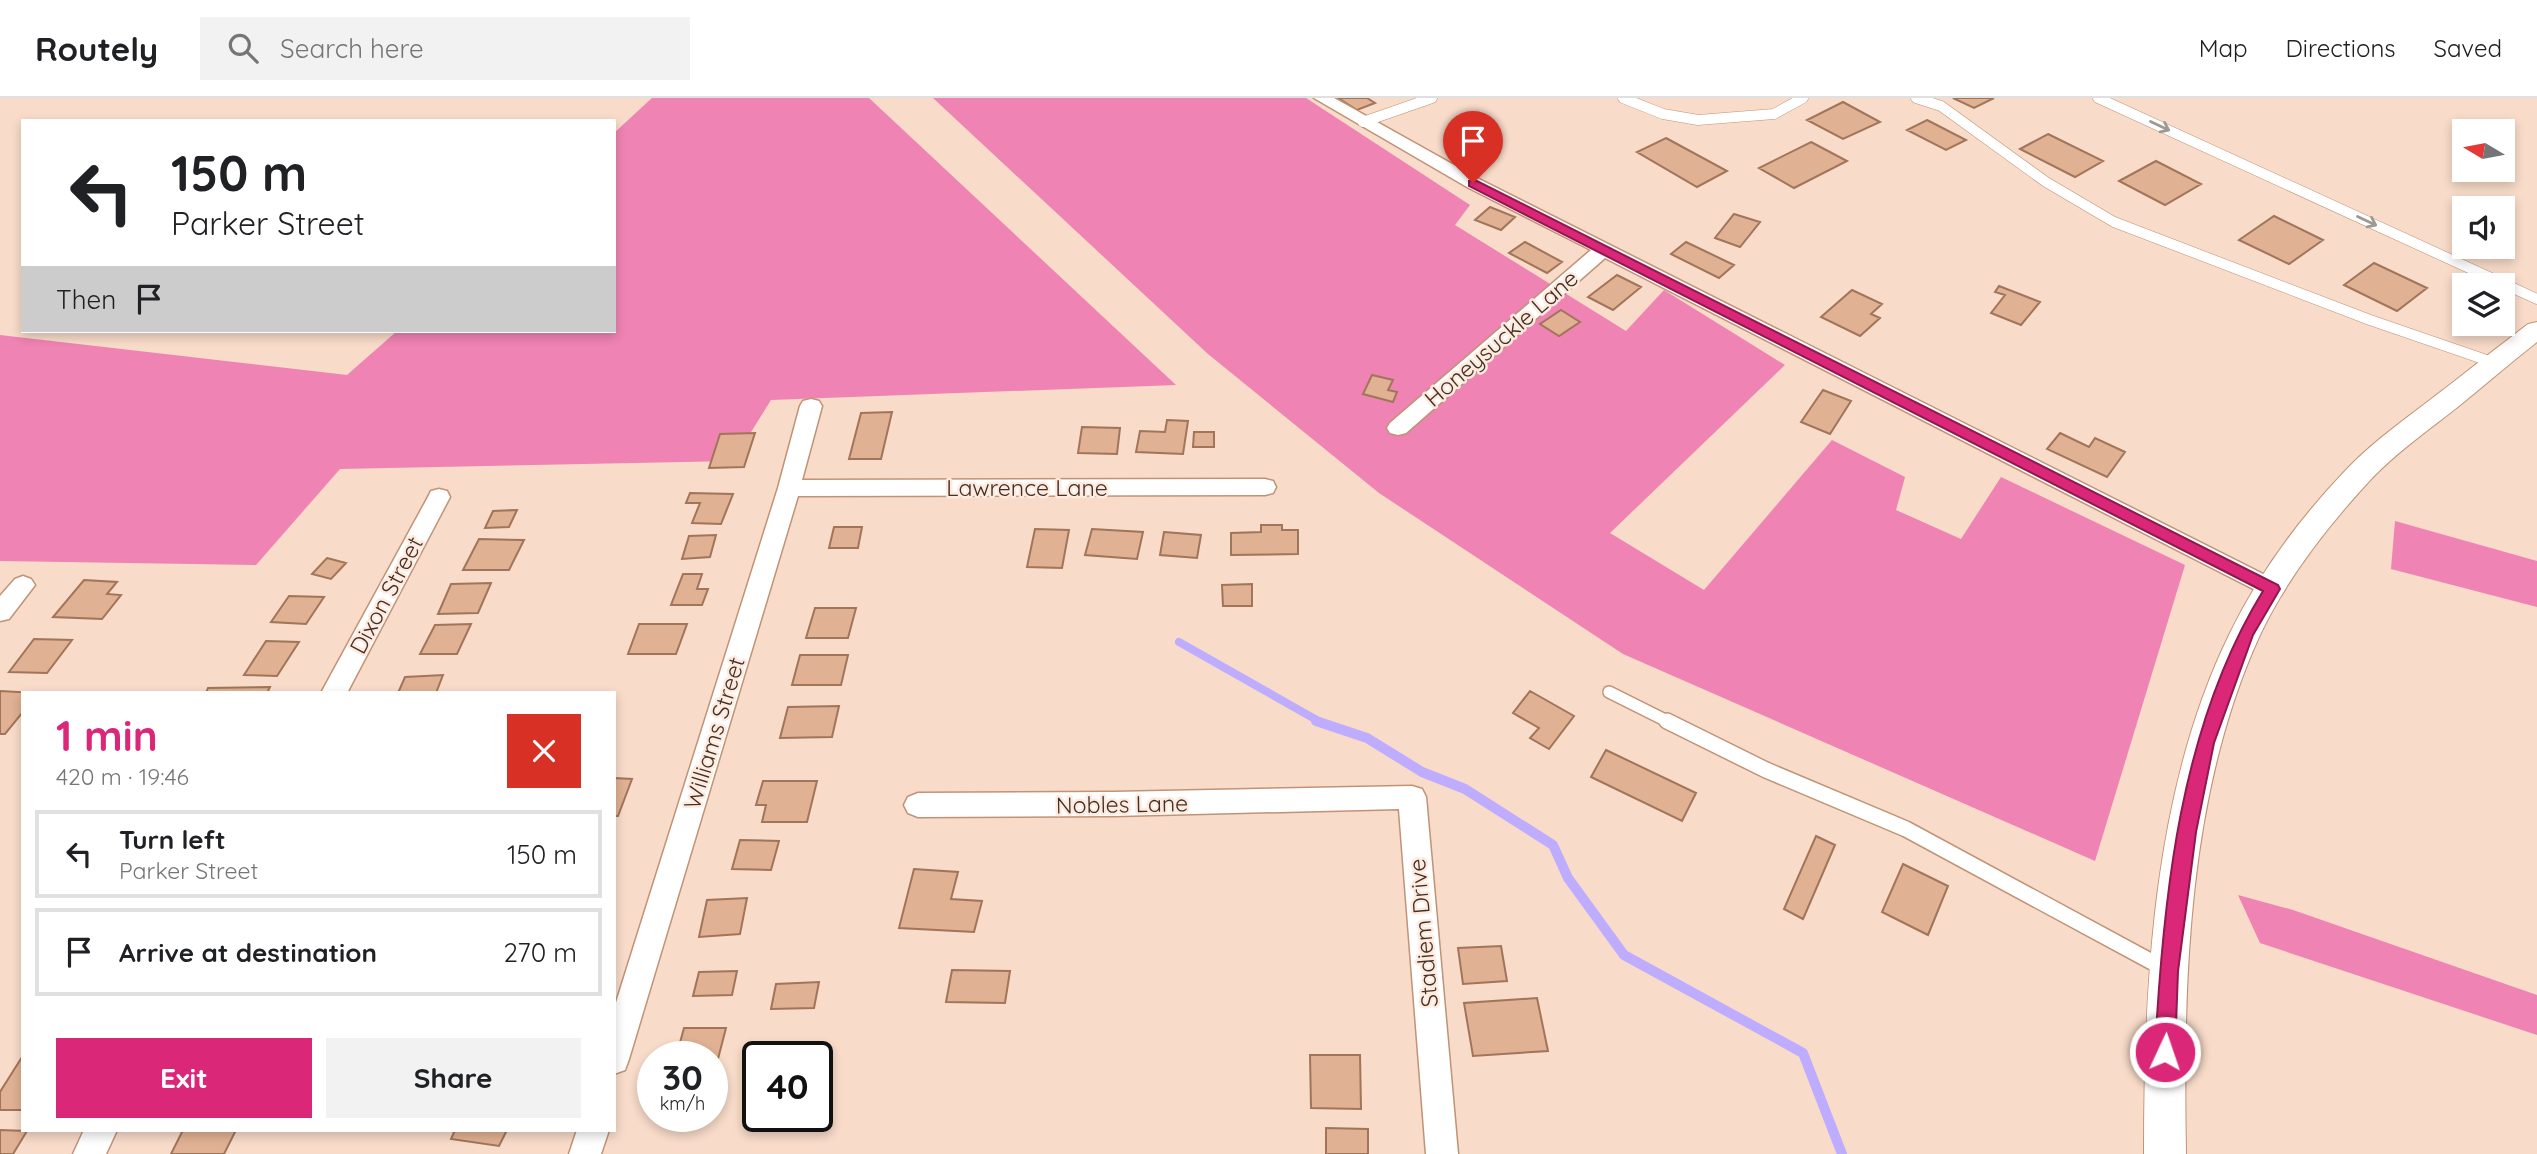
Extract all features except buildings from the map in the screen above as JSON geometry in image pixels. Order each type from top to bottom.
[{"type":"street","points":[[1322,98],[1473,183],[2273,589]]},
{"type":"street","name":"Honeysuckle Lane","points":[[1398,428],[1604,249]]},
{"type":"street","points":[[2165,1154],[2164,1079],[2168,971],[2187,832],[2206,743],[2245,634],[2298,551],[2354,479],[2394,443],[2537,330]]},
{"type":"street","name":"Williams Street","points":[[616,1052],[789,488],[811,406]]},
{"type":"street","name":"Lawrence Lane","points":[[789,488],[1265,487]]},
{"type":"street","name":"Dixon Street","points":[[335,691],[439,497]]},
{"type":"street","points":[[0,612],[23,584]]},
{"type":"street","name":"Stadiem Drive","points":[[1326,799],[1412,797],[1442,1154]]},
{"type":"street","name":"Nobles Lane","points":[[918,806],[1326,799]]},
{"type":"street","points":[[89,1154],[101,1132]]},
{"type":"street","points":[[585,1154],[592,1132]]},
{"type":"lane","points":[[1363,122],[1432,98]]},
{"type":"lane","points":[[1623,98],[1663,114],[1699,120],[1774,114],[1802,98]]},
{"type":"lane","points":[[1916,98],[1941,106],[2046,182],[2114,222],[2370,320],[2495,363]]},
{"type":"lane","points":[[2098,98],[2537,299]]},
{"type":"lane","points":[[1609,692],[1766,769],[1906,829],[2168,971]]},
{"type":"shaded area","points":[[652,98],[869,98],[1176,385],[771,400],[733,461],[340,469],[256,565],[0,561],[0,335],[347,375],[395,333],[616,333],[616,131]]},
{"type":"shaded area","points":[[933,98],[1306,98],[1470,205],[1455,225],[1626,331],[1664,290],[1785,365],[1610,533],[1704,590],[1832,440],[1905,477],[1896,510],[1961,539],[2001,477],[2185,565],[2095,861],[1623,654],[1379,493],[1208,354]]},
{"type":"shaded area","points":[[2395,521],[2537,561],[2537,607],[2391,569]]},
{"type":"shaded area","points":[[2238,895],[2293,910],[2537,995],[2537,1035],[2260,943]]},
{"type":"waterway","points":[[1179,642],[1322,723]]},
{"type":"waterway","points":[[1316,721],[1322,723]]},
{"type":"waterway","points":[[1322,723],[1367,738],[1422,772],[1465,789],[1553,845],[1568,878],[1624,955],[1803,1053],[1842,1154]]},
{"type":"route","points":[[1473,183],[2273,589],[2245,634],[2228,675],[2206,743],[2187,832],[2174,925],[2168,971],[2165,1052]]}]
